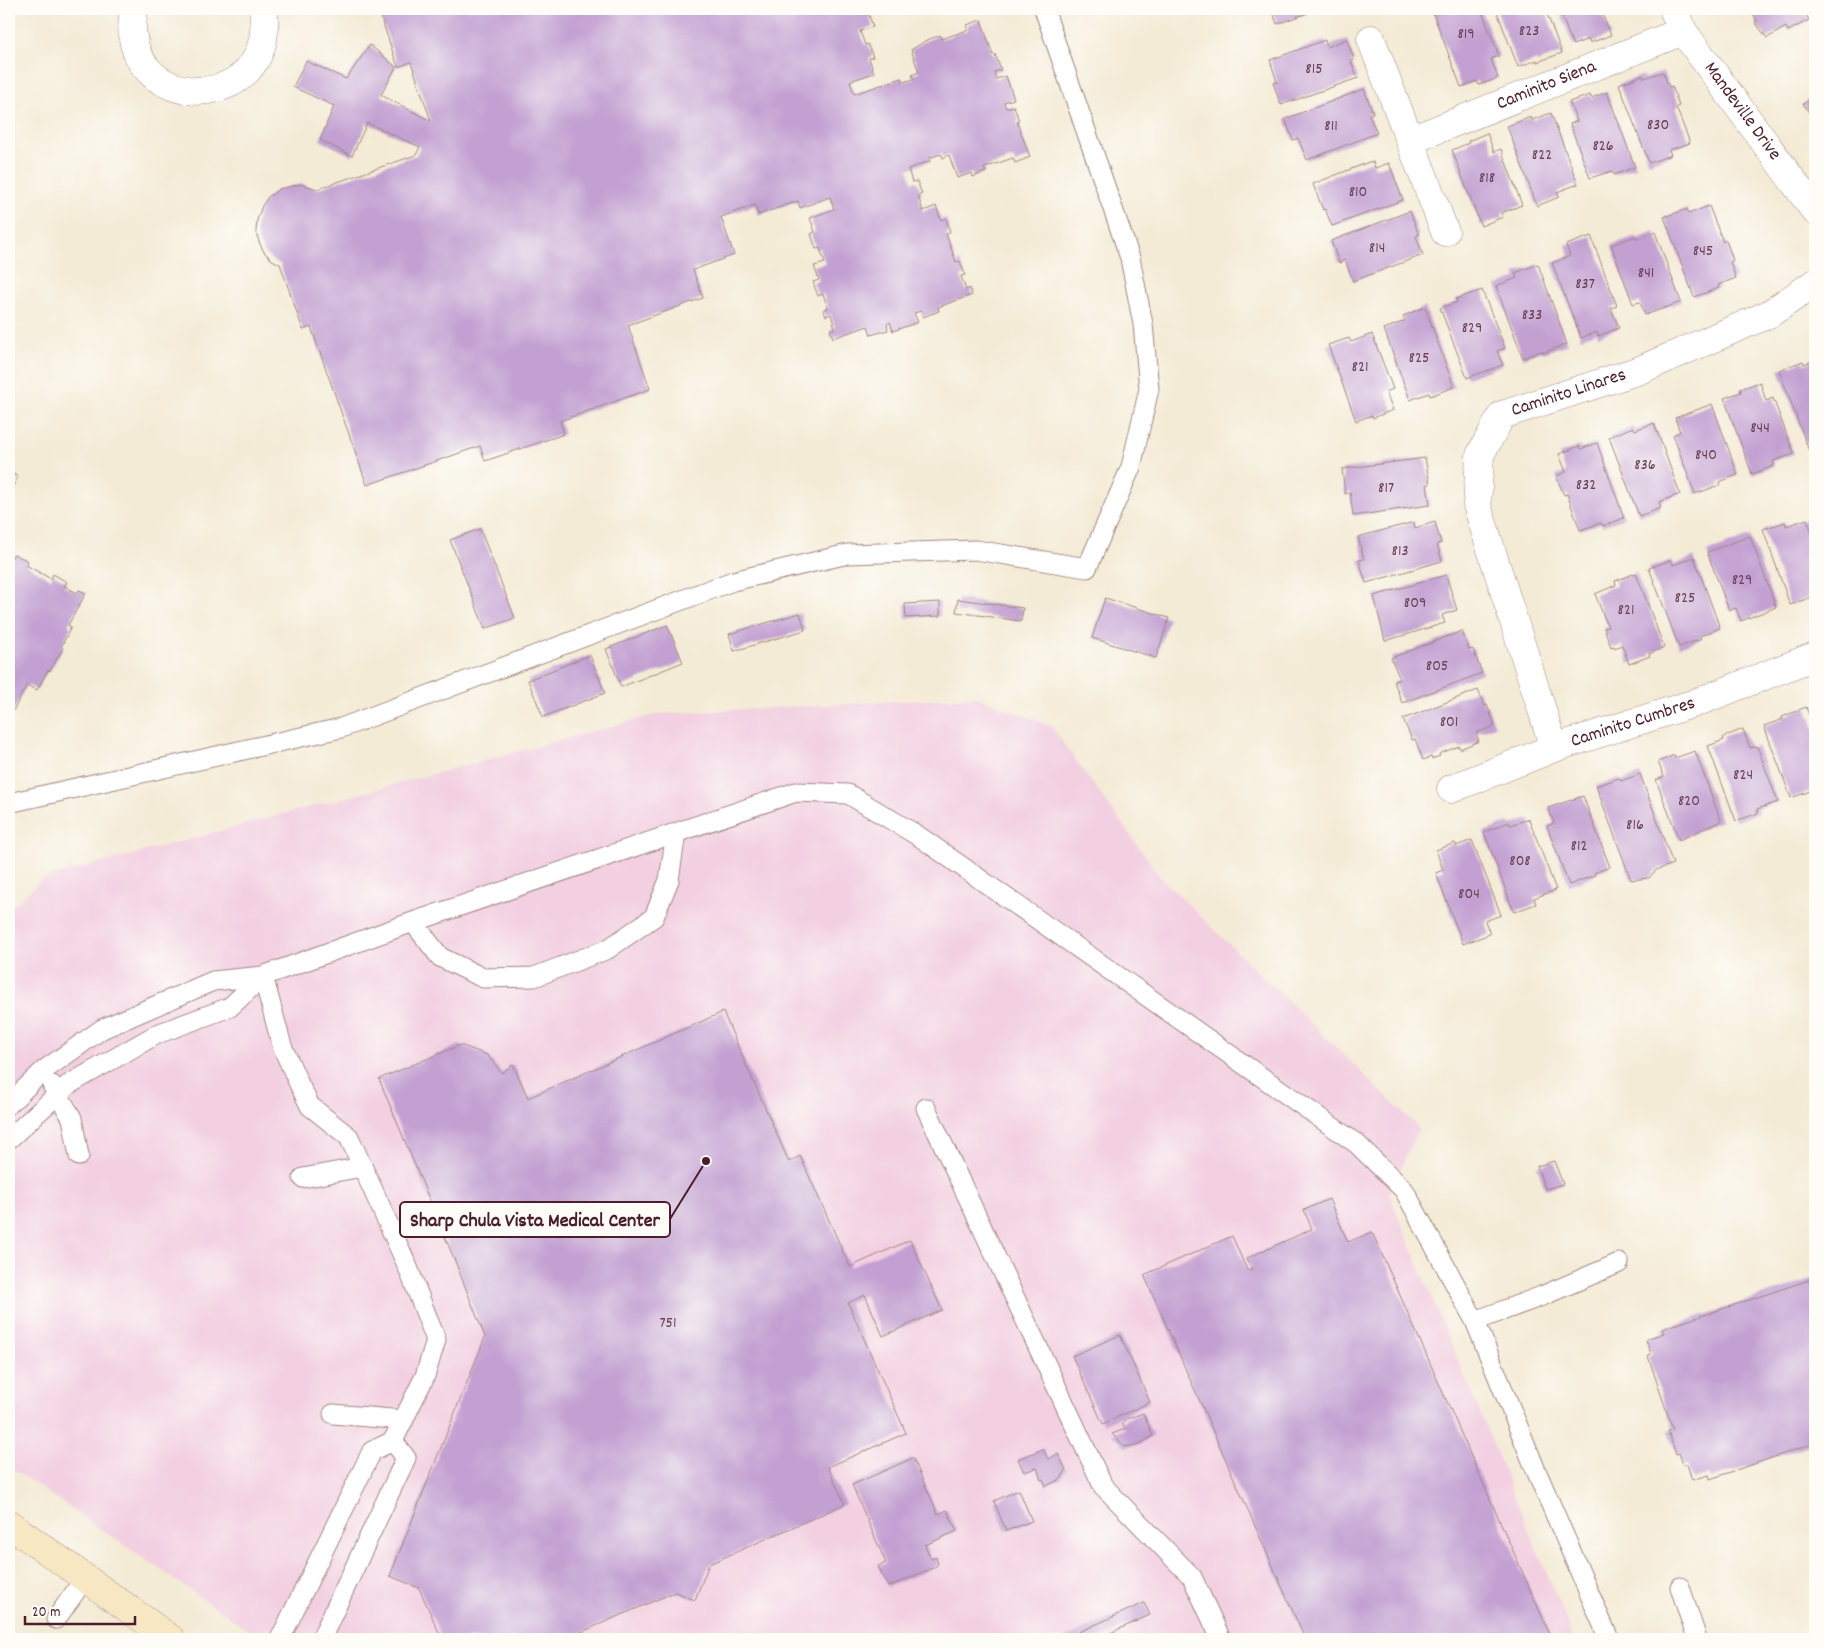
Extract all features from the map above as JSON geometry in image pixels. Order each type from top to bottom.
[{"type":"street","points":[[134,9],[131,25],[135,48],[146,68],[164,83],[187,91],[210,91],[232,83],[249,68],[261,48],[265,25],[263,9]]},
{"type":"street","name":"Caminito Siena","points":[[1410,140],[1678,20]]},
{"type":"street","name":"Mandeville Drive","points":[[1678,20],[1815,209]]},
{"type":"street","points":[[1372,39],[1446,232]]},
{"type":"street","name":"Caminito Linares","points":[[1554,748],[1477,505],[1480,455],[1502,415],[1640,370],[1769,314],[1815,283]]},
{"type":"street","name":"Caminito Cumbres","points":[[1451,790],[1554,748],[1695,703],[1815,656]]},
{"type":"street","points":[[9,1524],[171,1639]]},
{"type":"lane","points":[[9,802],[341,728],[732,581],[848,554],[976,550],[1087,568],[1131,467],[1149,389],[1143,324],[1130,258],[1044,9]]},
{"type":"lane","points":[[9,1104],[43,1071],[102,1029],[213,981],[263,976],[413,922],[796,792],[848,794],[920,837],[1356,1144],[1404,1190],[1475,1321],[1535,1468],[1609,1639]]},
{"type":"lane","points":[[413,922],[440,957],[483,978],[534,977],[608,949],[654,917],[669,880],[676,833]]},
{"type":"lane","points":[[9,1139],[68,1085],[157,1034],[230,1008],[263,976]]},
{"type":"lane","points":[[263,976],[282,1046],[310,1106],[348,1137],[407,1265],[436,1340],[425,1376],[404,1420],[393,1441],[372,1452],[280,1639]]},
{"type":"lane","points":[[43,1071],[72,1118],[79,1156]]},
{"type":"lane","points":[[926,1108],[1103,1486],[1192,1577],[1221,1639]]},
{"type":"lane","points":[[303,1178],[362,1167]]},
{"type":"lane","points":[[1475,1321],[1542,1296],[1619,1263]]},
{"type":"lane","points":[[333,1414],[404,1420]]},
{"type":"lane","points":[[321,1639],[406,1458],[393,1441]]},
{"type":"lane","points":[[56,1619],[85,1578]]},
{"type":"lane","points":[[1680,1587],[1696,1639]]},
{"type":"shaded area","points":[[976,697],[1051,726],[1162,879],[1419,1128],[1389,1194],[1574,1639],[261,1639],[9,1466],[9,909],[44,878],[658,714]]},
{"type":"building","points":[[378,9],[871,9],[872,11],[868,12],[873,27],[860,31],[865,45],[868,44],[873,57],[869,58],[874,73],[850,81],[854,94],[902,78],[903,82],[914,79],[912,75],[919,72],[911,50],[925,41],[940,35],[941,39],[968,30],[967,25],[981,20],[993,55],[995,54],[1001,70],[994,72],[996,79],[1006,76],[1014,99],[1004,102],[1006,108],[1014,106],[1019,121],[1017,122],[1030,157],[1015,163],[1013,158],[984,168],[986,172],[973,177],[972,173],[957,178],[949,155],[943,158],[941,154],[929,158],[930,161],[908,169],[912,182],[917,181],[922,194],[918,196],[923,211],[936,206],[941,220],[946,218],[950,232],[946,234],[956,262],[960,261],[965,275],[961,276],[966,290],[970,288],[972,295],[938,307],[939,311],[923,317],[921,311],[914,313],[918,322],[893,331],[890,322],[887,324],[888,330],[871,335],[868,326],[833,338],[830,330],[835,328],[831,314],[826,316],[823,310],[828,308],[823,294],[818,296],[813,282],[819,280],[814,266],[825,263],[820,248],[816,249],[811,234],[815,232],[810,218],[834,209],[830,197],[800,208],[798,201],[758,215],[755,205],[721,217],[734,255],[693,270],[703,298],[628,325],[650,389],[560,421],[564,434],[485,461],[480,446],[367,485],[311,327],[303,330],[280,264],[272,260],[264,252],[256,231],[257,220],[262,206],[268,197],[279,189],[301,184],[317,189],[416,155],[420,147],[367,123],[352,156],[320,140],[334,106],[293,87],[306,61],[346,79],[370,45],[396,67],[381,95],[431,121],[411,62],[398,67]]},
{"type":"building","points":[[1272,9],[1319,9],[1277,24]]},
{"type":"building","points":[[1444,9],[1481,9],[1499,56],[1491,59],[1498,78],[1479,85],[1477,81],[1461,87],[1433,13]]},
{"type":"building","points":[[1496,9],[1545,9],[1562,53],[1518,67]]},
{"type":"building","points":[[1559,9],[1612,9],[1613,12],[1603,16],[1611,35],[1590,43],[1589,39],[1573,45]]},
{"type":"building","points":[[1751,9],[1803,9],[1809,20],[1788,31],[1786,27],[1767,38],[1755,22],[1757,21]]},
{"type":"building","points":[[1347,39],[1354,60],[1351,61],[1358,78],[1281,105],[1273,83],[1277,82],[1270,60],[1325,40],[1327,47]]},
{"type":"building","points":[[1663,72],[1669,87],[1672,86],[1679,106],[1676,107],[1690,143],[1669,150],[1671,155],[1649,163],[1619,84],[1643,75],[1644,78]]},
{"type":"building","points":[[1364,89],[1373,113],[1369,115],[1377,133],[1307,160],[1298,138],[1293,140],[1285,119]]},
{"type":"building","points":[[1607,92],[1635,167],[1614,175],[1612,171],[1590,178],[1570,124],[1577,121],[1569,102],[1590,95],[1591,98]]},
{"type":"building","points":[[1815,95],[1815,121],[1803,104]]},
{"type":"building","points":[[1551,113],[1578,184],[1557,192],[1559,197],[1537,206],[1507,126],[1531,117],[1532,120]]},
{"type":"building","points":[[1487,133],[1494,152],[1501,149],[1522,205],[1501,213],[1503,217],[1481,226],[1452,150]]},
{"type":"building","points":[[1373,162],[1375,168],[1389,163],[1403,200],[1332,226],[1325,209],[1323,210],[1313,184]]},
{"type":"building","points":[[1709,206],[1723,242],[1726,240],[1733,260],[1730,262],[1736,278],[1718,285],[1719,288],[1694,297],[1664,217],[1687,209],[1688,214]]},
{"type":"building","points":[[1410,211],[1419,235],[1416,236],[1423,255],[1353,281],[1345,260],[1339,263],[1331,241]]},
{"type":"building","points":[[1655,232],[1681,302],[1645,315],[1640,302],[1633,304],[1611,245],[1636,236],[1637,239]]},
{"type":"building","points":[[1591,236],[1617,306],[1611,308],[1619,328],[1598,336],[1597,332],[1581,338],[1552,263],[1570,256],[1566,245]]},
{"type":"building","points":[[1538,264],[1567,344],[1523,358],[1496,286],[1517,278],[1515,273]]},
{"type":"building","points":[[1482,290],[1505,348],[1497,351],[1503,365],[1467,378],[1440,308],[1457,302],[1456,299]]},
{"type":"building","points":[[1425,307],[1454,387],[1430,396],[1429,393],[1410,400],[1384,329],[1405,321],[1403,316]]},
{"type":"building","points":[[1372,334],[1393,389],[1386,392],[1393,410],[1373,418],[1372,415],[1356,421],[1328,345],[1349,338],[1351,342]]},
{"type":"building","points":[[1815,360],[1815,462],[1809,451],[1779,370],[1803,361],[1804,364]]},
{"type":"building","points":[[1760,382],[1766,401],[1773,398],[1794,454],[1773,461],[1774,466],[1752,474],[1724,398],[1741,392],[1740,389]]},
{"type":"building","points":[[1712,404],[1738,475],[1719,482],[1720,485],[1695,494],[1673,435],[1680,432],[1675,418]]},
{"type":"building","points":[[1654,423],[1680,494],[1659,502],[1661,508],[1639,516],[1609,437],[1633,427],[1635,430]]},
{"type":"building","points":[[1597,443],[1624,518],[1603,526],[1601,523],[1580,530],[1567,494],[1564,495],[1556,476],[1566,472],[1559,454],[1579,446],[1581,449]]},
{"type":"building","points":[[1425,458],[1430,484],[1427,484],[1430,505],[1353,516],[1350,492],[1345,494],[1342,469]]},
{"type":"building","points":[[9,472],[18,477],[11,490],[14,492],[9,502]]},
{"type":"building","points":[[1807,519],[1815,541],[1815,596],[1790,605],[1763,529],[1785,522],[1786,526]]},
{"type":"building","points":[[1414,522],[1415,528],[1435,522],[1441,543],[1437,544],[1442,561],[1366,583],[1359,560],[1364,559],[1358,537]]},
{"type":"building","points":[[480,529],[515,618],[485,629],[450,540]]},
{"type":"building","points":[[1750,536],[1776,607],[1741,621],[1736,608],[1729,610],[1707,552]]},
{"type":"building","points":[[14,554],[28,561],[26,565],[51,579],[53,574],[67,582],[64,586],[77,593],[79,590],[86,593],[68,625],[71,627],[61,647],[63,648],[50,671],[48,670],[37,690],[27,685],[9,718],[9,557],[11,558]]},
{"type":"building","points":[[1694,557],[1720,628],[1700,636],[1701,639],[1679,647],[1649,568],[1671,560],[1673,565]]},
{"type":"building","points":[[1636,573],[1664,647],[1649,654],[1650,656],[1629,664],[1622,645],[1615,648],[1614,646],[1611,647],[1604,628],[1608,627],[1595,594],[1616,585],[1615,581]]},
{"type":"building","points":[[1446,575],[1457,610],[1442,615],[1445,623],[1385,641],[1374,596]]},
{"type":"building","points":[[1105,598],[1169,618],[1156,658],[1092,638]]},
{"type":"building","points":[[958,599],[1023,608],[1021,621],[956,612]]},
{"type":"building","points":[[940,602],[940,616],[906,618],[905,604]]},
{"type":"building","points":[[800,613],[805,630],[734,651],[729,634]]},
{"type":"building","points":[[667,625],[683,662],[621,687],[606,649]]},
{"type":"building","points":[[1462,631],[1469,650],[1473,649],[1482,673],[1402,703],[1394,681],[1400,679],[1391,658]]},
{"type":"building","points":[[590,655],[605,693],[543,717],[528,680]]},
{"type":"building","points":[[1478,690],[1485,706],[1487,705],[1495,726],[1476,733],[1479,741],[1460,749],[1459,746],[1432,759],[1431,757],[1423,760],[1415,739],[1412,740],[1403,719]]},
{"type":"building","points":[[1806,707],[1815,731],[1815,796],[1813,790],[1791,798],[1764,726]]},
{"type":"building","points":[[1743,729],[1750,748],[1757,746],[1778,802],[1757,809],[1758,813],[1736,821],[1708,746],[1724,740],[1723,737]]},
{"type":"building","points":[[1695,751],[1721,821],[1679,840],[1656,780],[1664,777],[1658,762],[1674,755],[1675,758]]},
{"type":"building","points":[[1640,774],[1673,864],[1656,870],[1649,878],[1631,880],[1596,786],[1619,778],[1621,781]]},
{"type":"building","points":[[1583,796],[1610,867],[1569,885],[1547,826],[1554,823],[1548,808]]},
{"type":"building","points":[[1529,819],[1556,890],[1534,898],[1536,904],[1514,912],[1484,832],[1509,822],[1510,825]]},
{"type":"building","points":[[1472,840],[1501,915],[1485,921],[1490,934],[1463,944],[1436,873],[1443,870],[1436,850],[1455,843],[1456,846]]},
{"type":"building","points":[[723,1012],[789,1162],[800,1156],[850,1267],[910,1240],[942,1310],[883,1336],[865,1295],[848,1303],[906,1433],[828,1467],[845,1504],[709,1564],[695,1600],[675,1592],[565,1639],[442,1639],[419,1588],[390,1576],[485,1337],[379,1079],[460,1045],[487,1055],[502,1073],[513,1064],[528,1098]]},
{"type":"building","points":[[1554,1161],[1563,1184],[1545,1189],[1537,1166]]},
{"type":"building","points":[[1329,1199],[1348,1242],[1372,1232],[1552,1639],[1305,1639],[1144,1275],[1232,1236],[1247,1270],[1252,1269],[1247,1258],[1312,1229],[1304,1210]]},
{"type":"building","points":[[1815,1278],[1815,1443],[1710,1479],[1709,1475],[1692,1480],[1687,1464],[1683,1464],[1679,1453],[1676,1454],[1668,1431],[1673,1430],[1648,1356],[1651,1354],[1646,1339],[1664,1333],[1662,1329]]},
{"type":"building","points":[[1120,1335],[1150,1402],[1103,1424],[1072,1356]]},
{"type":"building","points":[[1143,1413],[1153,1436],[1140,1444],[1125,1447],[1112,1434],[1125,1429],[1122,1423],[1127,1419]]},
{"type":"building","points":[[1043,1449],[1048,1459],[1058,1454],[1066,1470],[1061,1479],[1046,1486],[1043,1479],[1041,1480],[1037,1468],[1024,1472],[1018,1459]]},
{"type":"building","points":[[913,1458],[938,1514],[947,1510],[957,1531],[925,1545],[931,1559],[936,1557],[938,1564],[935,1567],[888,1587],[878,1566],[886,1563],[852,1485]]},
{"type":"building","points":[[1019,1490],[1032,1521],[1006,1531],[994,1501]]},
{"type":"building","points":[[1144,1603],[1150,1615],[1097,1639],[1063,1639]]},
{"type":"place","name":"Sharp Chula Vista Medical Center","points":[[706,1161]]}]
